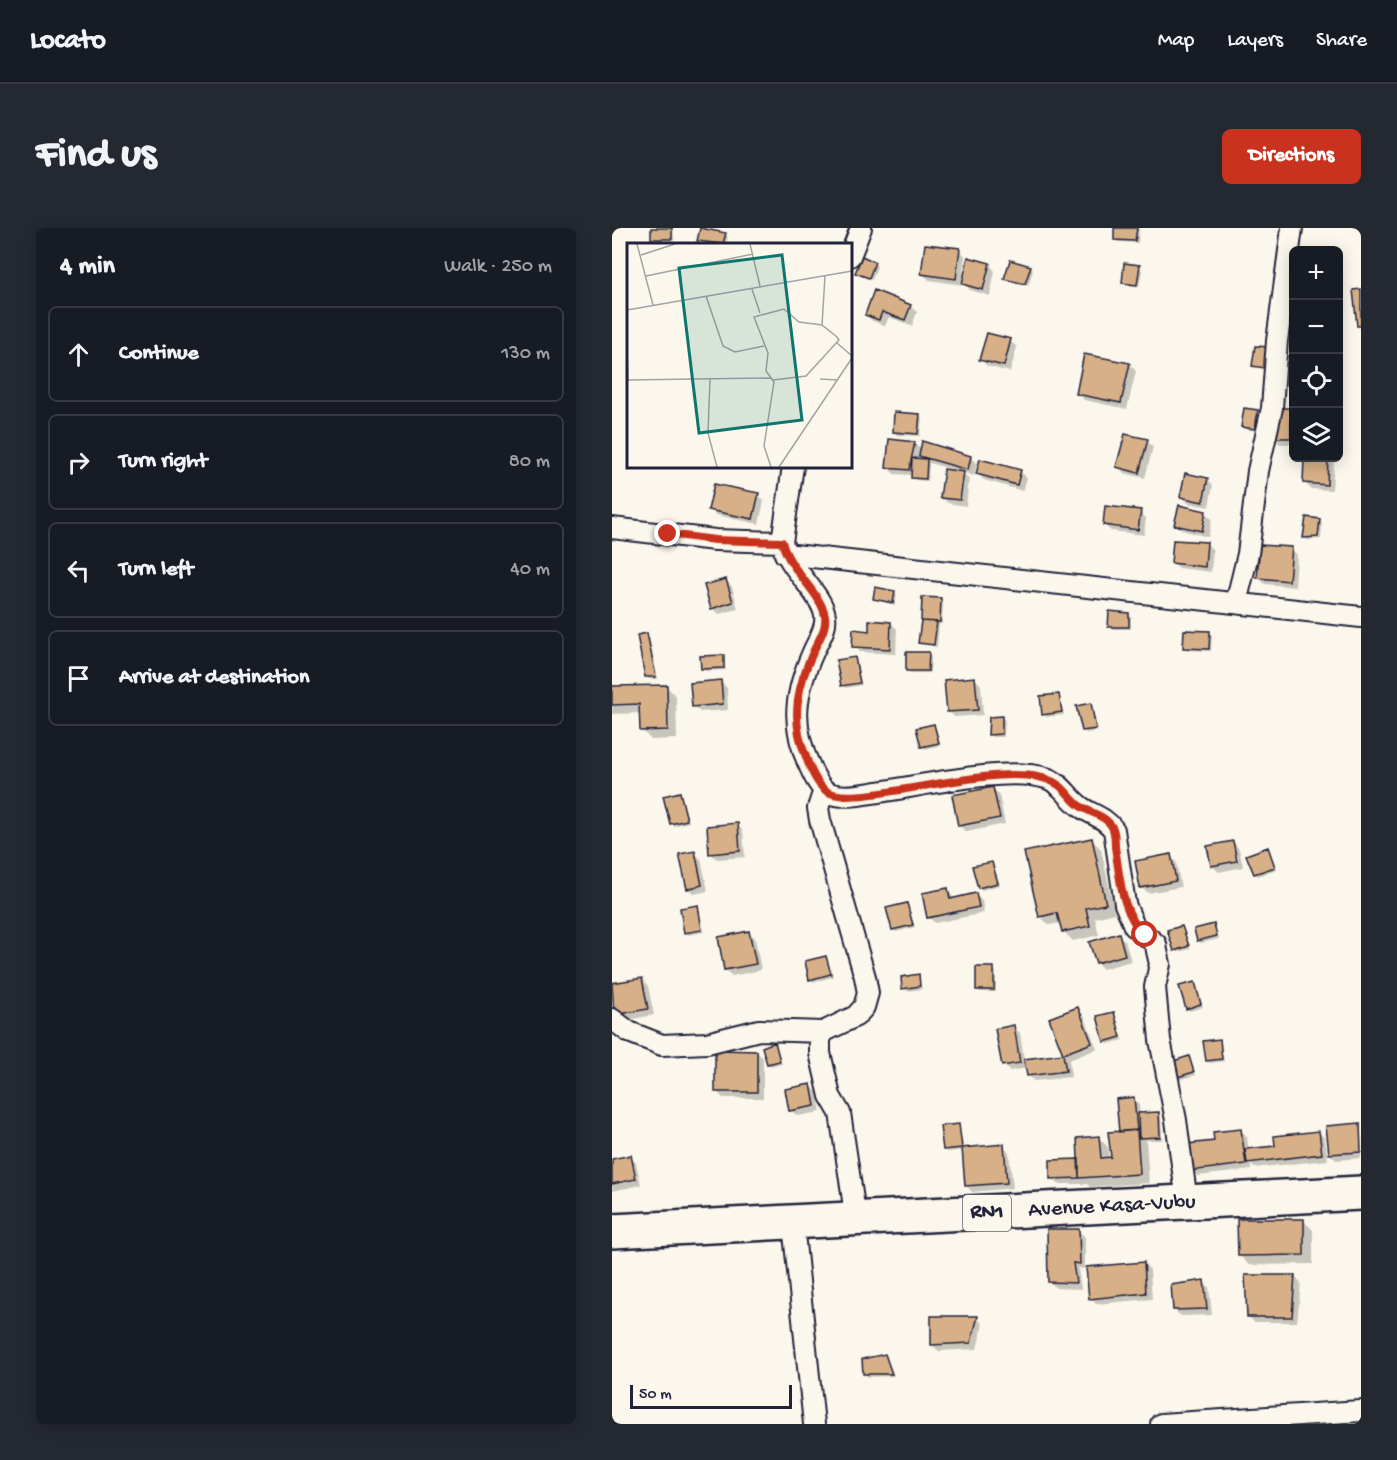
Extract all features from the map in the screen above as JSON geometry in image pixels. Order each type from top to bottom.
[{"type":"highway","name":"Avenue Kasa-Vubu","points":[[612,1231],[793,1224],[1361,1193]]},
{"type":"street","points":[[852,251],[861,228]]},
{"type":"street","points":[[1236,603],[1248,554],[1258,471],[1272,408],[1277,341],[1292,228]]},
{"type":"street","points":[[793,468],[784,548],[820,602],[825,614],[826,625],[803,678],[797,698],[797,734],[810,767],[824,790],[840,795],[863,794],[953,780],[1034,776],[1047,778],[1060,785],[1080,806],[1110,825],[1114,830],[1125,904],[1134,926],[1156,944],[1160,964],[1155,987],[1160,1040],[1176,1120],[1187,1203]]},
{"type":"street","points":[[612,528],[1361,617]]},
{"type":"street","points":[[612,1019],[629,1032],[662,1045],[707,1043],[759,1030],[823,1032],[856,1016],[864,1007],[868,993],[859,953],[820,820],[818,808],[824,790]]},
{"type":"street","points":[[823,1032],[820,1040],[820,1053],[830,1096],[840,1113],[856,1220]]},
{"type":"street","points":[[793,1224],[814,1424]]},
{"type":"street","points":[[1161,1424],[1361,1411]]},
{"type":"building","points":[[651,228],[672,228],[672,239],[651,239]]},
{"type":"building","points":[[700,228],[726,233],[723,243],[697,241]]},
{"type":"building","points":[[1114,228],[1137,228],[1135,241],[1114,240]]},
{"type":"building","points":[[925,244],[960,248],[956,279],[921,274]]},
{"type":"building","points":[[862,256],[875,262],[869,278],[855,273]]},
{"type":"building","points":[[968,257],[990,263],[983,290],[962,284]]},
{"type":"building","points":[[1010,260],[1031,266],[1025,284],[1004,279]]},
{"type":"building","points":[[1124,263],[1140,265],[1137,285],[1122,283]]},
{"type":"building","points":[[1361,289],[1361,326],[1357,326],[1353,290]]},
{"type":"building","points":[[874,290],[911,305],[905,320],[882,312],[879,320],[865,315]]},
{"type":"building","points":[[987,333],[1011,339],[1004,366],[979,360]]},
{"type":"building","points":[[1255,346],[1269,347],[1265,368],[1252,366]]},
{"type":"building","points":[[1084,354],[1130,363],[1121,403],[1076,394]]},
{"type":"building","points":[[1244,408],[1258,410],[1255,429],[1241,427]]},
{"type":"building","points":[[1272,408],[1289,408],[1289,438],[1272,438]]},
{"type":"building","points":[[894,412],[920,414],[918,434],[893,432]]},
{"type":"building","points":[[1125,434],[1148,439],[1139,473],[1116,467]]},
{"type":"building","points":[[889,439],[915,442],[909,470],[886,468]]},
{"type":"building","points":[[922,441],[971,456],[968,470],[919,456]]},
{"type":"building","points":[[912,458],[927,459],[926,479],[911,478]]},
{"type":"building","points":[[980,459],[1021,470],[1017,485],[976,474]]},
{"type":"building","points":[[1304,462],[1328,462],[1327,485],[1303,483]]},
{"type":"building","points":[[944,469],[964,472],[960,500],[940,498]]},
{"type":"building","points":[[1185,473],[1208,478],[1203,502],[1180,497]]},
{"type":"building","points":[[714,484],[759,493],[753,519],[708,510]]},
{"type":"building","points":[[1179,505],[1206,511],[1202,531],[1174,525]]},
{"type":"building","points":[[1105,506],[1141,510],[1138,530],[1103,525]]},
{"type":"building","points":[[1306,517],[1320,519],[1318,537],[1303,538]]},
{"type":"building","points":[[1173,540],[1207,542],[1205,567],[1171,563]]},
{"type":"building","points":[[1260,545],[1292,547],[1289,581],[1257,578]]},
{"type":"building","points":[[726,579],[733,602],[711,609],[704,585]]},
{"type":"building","points":[[875,587],[895,591],[893,603],[873,599]]},
{"type":"building","points":[[922,597],[941,598],[940,622],[921,621]]},
{"type":"building","points":[[1109,611],[1129,613],[1129,627],[1108,627]]},
{"type":"building","points":[[869,620],[891,622],[890,649],[852,647],[853,629],[869,631]]},
{"type":"building","points":[[921,621],[937,622],[934,645],[918,643]]},
{"type":"building","points":[[1184,630],[1210,631],[1209,649],[1183,648]]},
{"type":"building","points":[[647,633],[656,677],[645,677],[637,635]]},
{"type":"building","points":[[906,652],[929,652],[928,671],[906,671]]},
{"type":"building","points":[[724,655],[724,668],[701,669],[700,656]]},
{"type":"building","points":[[855,657],[860,683],[841,686],[836,660]]},
{"type":"building","points":[[975,677],[978,710],[947,712],[944,680]]},
{"type":"building","points":[[721,680],[723,704],[692,707],[690,683]]},
{"type":"building","points":[[667,685],[668,730],[640,731],[639,704],[612,705],[612,686]]},
{"type":"building","points":[[1059,694],[1062,712],[1042,715],[1040,696]]},
{"type":"building","points":[[1091,703],[1096,729],[1082,731],[1076,706]]},
{"type":"building","points":[[1002,716],[1002,734],[988,735],[989,717]]},
{"type":"building","points":[[934,724],[939,743],[921,747],[916,728]]},
{"type":"building","points":[[993,787],[1000,818],[958,826],[952,795]]},
{"type":"building","points":[[680,792],[687,820],[670,824],[663,796]]},
{"type":"building","points":[[738,823],[740,851],[709,854],[707,826]]},
{"type":"building","points":[[1092,838],[1106,904],[1086,908],[1090,926],[1062,932],[1057,913],[1039,917],[1024,852]]},
{"type":"building","points":[[1233,841],[1237,861],[1211,866],[1207,846]]},
{"type":"building","points":[[1268,847],[1275,867],[1254,874],[1246,855]]},
{"type":"building","points":[[695,851],[702,885],[687,889],[679,854]]},
{"type":"building","points":[[1171,854],[1176,881],[1140,888],[1135,861]]},
{"type":"building","points":[[992,862],[998,883],[978,888],[972,866]]},
{"type":"building","points":[[948,888],[950,899],[976,893],[979,907],[927,918],[922,893]]},
{"type":"building","points":[[907,903],[913,925],[892,930],[886,908]]},
{"type":"building","points":[[698,905],[702,930],[684,933],[680,908]]},
{"type":"building","points":[[1214,924],[1217,936],[1197,941],[1194,929]]},
{"type":"building","points":[[1182,926],[1189,946],[1174,951],[1167,930]]},
{"type":"building","points":[[749,931],[756,964],[724,970],[718,937]]},
{"type":"building","points":[[1119,933],[1125,955],[1096,963],[1089,942]]},
{"type":"building","points":[[826,956],[831,974],[809,980],[805,961]]},
{"type":"building","points":[[976,967],[994,967],[994,990],[976,990]]},
{"type":"building","points":[[919,974],[920,986],[902,989],[901,977]]},
{"type":"building","points":[[642,978],[648,1009],[614,1015],[612,983]]},
{"type":"building","points":[[1195,982],[1201,1004],[1186,1009],[1179,986]]},
{"type":"building","points":[[1078,1007],[1092,1043],[1063,1054],[1049,1018]]},
{"type":"building","points":[[1114,1012],[1121,1037],[1104,1042],[1097,1016]]},
{"type":"building","points":[[1014,1025],[1020,1063],[1002,1066],[995,1029]]},
{"type":"building","points":[[1220,1039],[1222,1059],[1206,1061],[1203,1041]]},
{"type":"building","points":[[775,1042],[780,1061],[767,1064],[762,1047]]},
{"type":"building","points":[[715,1050],[757,1051],[757,1092],[715,1092]]},
{"type":"building","points":[[1063,1054],[1066,1071],[1027,1076],[1024,1059]]},
{"type":"building","points":[[1189,1056],[1194,1072],[1171,1079],[1165,1064]]},
{"type":"building","points":[[811,1084],[815,1106],[789,1111],[785,1089]]},
{"type":"building","points":[[1134,1097],[1137,1130],[1119,1132],[1116,1099]]},
{"type":"building","points":[[1159,1112],[1160,1137],[1139,1138],[1138,1113]]},
{"type":"building","points":[[1360,1123],[1361,1152],[1329,1154],[1326,1126]]},
{"type":"building","points":[[959,1124],[962,1148],[943,1150],[940,1126]]},
{"type":"building","points":[[1241,1129],[1246,1164],[1190,1171],[1187,1144],[1214,1141],[1213,1132]]},
{"type":"building","points":[[1137,1130],[1140,1174],[1079,1178],[1077,1138],[1099,1136],[1101,1158],[1111,1157],[1108,1132]]},
{"type":"building","points":[[1319,1131],[1322,1154],[1247,1163],[1245,1149],[1275,1146],[1274,1136]]},
{"type":"building","points":[[1004,1144],[1007,1183],[965,1186],[962,1148]]},
{"type":"building","points":[[631,1155],[636,1179],[612,1184],[612,1159]]},
{"type":"building","points":[[1079,1159],[1079,1178],[1050,1179],[1050,1160]]},
{"type":"building","points":[[1237,1219],[1304,1219],[1304,1255],[1238,1256]]},
{"type":"building","points":[[1047,1229],[1079,1229],[1080,1264],[1073,1263],[1076,1283],[1048,1282]]},
{"type":"building","points":[[1144,1262],[1146,1293],[1089,1299],[1086,1267]]},
{"type":"building","points":[[1245,1275],[1295,1275],[1292,1317],[1247,1317]]},
{"type":"building","points":[[1204,1280],[1207,1309],[1173,1310],[1171,1285]]},
{"type":"building","points":[[931,1316],[978,1316],[971,1343],[931,1345]]},
{"type":"building","points":[[885,1354],[892,1374],[863,1374],[862,1359]]},
{"type":"route","points":[[668,534],[715,540],[782,542],[785,554],[820,602],[825,614],[826,625],[810,658],[797,698],[797,734],[810,767],[824,790],[840,795],[863,794],[953,780],[1008,776],[1047,778],[1060,785],[1080,806],[1102,818],[1114,830],[1125,904],[1134,926],[1145,935]]}]
